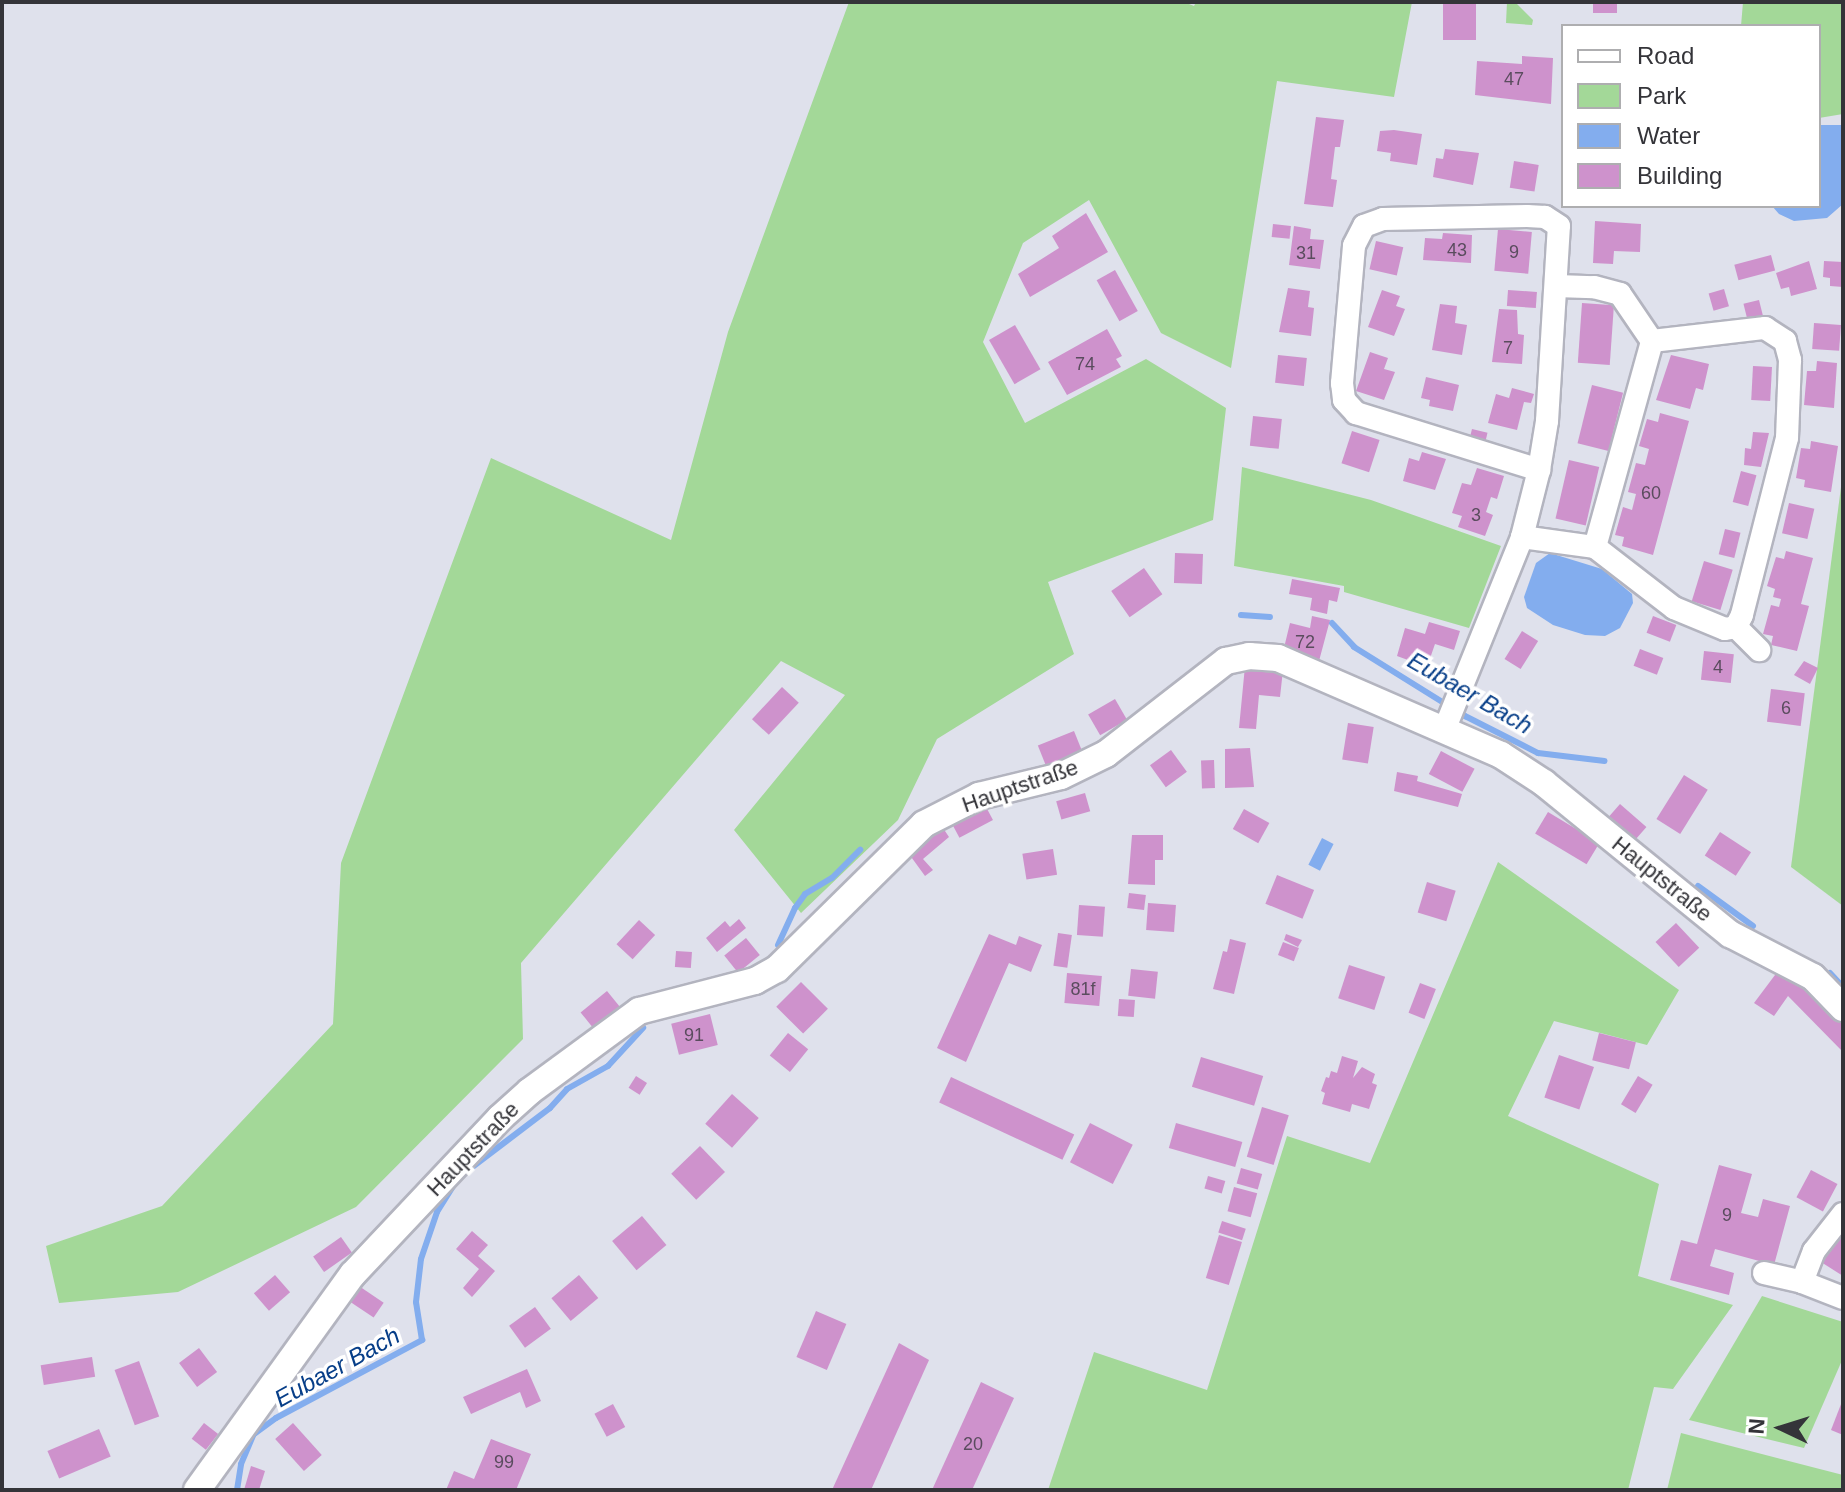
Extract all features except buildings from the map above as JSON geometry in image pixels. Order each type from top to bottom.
[{"type":"street","points":[[1446,724],[1522,537],[1539,470],[1547,421],[1559,226],[1545,217],[1383,219],[1364,226],[1354,246],[1342,383],[1344,400],[1356,413],[1539,470]]},
{"type":"street","points":[[1556,286],[1594,287],[1620,294],[1652,341],[1595,547]]},
{"type":"street","points":[[1652,341],[1765,328],[1785,341],[1790,360],[1787,438],[1742,615],[1736,627]]},
{"type":"street","points":[[1522,537],[1595,547],[1674,608],[1725,629],[1736,627]]},
{"type":"street","points":[[1736,627],[1759,650]]},
{"type":"street","name":"Hauptstraße","points":[[197,1490],[353,1274],[500,1118],[572,1059],[639,1011],[755,981],[777,969],[924,824],[979,796],[1061,776],[1106,754],[1226,661],[1249,656],[1278,658],[1446,724],[1544,783],[1730,934],[1813,977],[1843,1008]]},
{"type":"street","points":[[1802,1282],[1814,1251],[1843,1214]]},
{"type":"street","points":[[1764,1273],[1802,1282],[1843,1298]]},
{"type":"green space","points":[[849,2],[1184,2],[1194,6],[1196,2],[1412,2],[1394,97],[1277,81],[1231,368],[1161,333],[1089,200],[1023,243],[983,342],[1025,423],[1146,359],[1226,408],[1213,520],[1048,582],[1074,654],[937,739],[898,820],[801,913],[734,830],[845,695],[781,661],[521,963],[523,1039],[356,1207],[178,1292],[59,1303],[46,1246],[162,1206],[333,1024],[341,863],[491,458],[671,540],[728,332]]},
{"type":"green space","points":[[1507,2],[1515,2],[1533,20],[1532,25],[1506,23]]},
{"type":"green space","points":[[1743,2],[1843,2],[1843,114],[1821,118],[1821,24],[1741,24]]},
{"type":"green space","points":[[1242,467],[1371,500],[1501,546],[1469,628],[1344,592],[1344,586],[1234,566]]},
{"type":"green space","points":[[1843,472],[1843,906],[1791,867]]},
{"type":"green space","points":[[1498,862],[1679,990],[1647,1045],[1554,1021],[1508,1116],[1659,1184],[1638,1276],[1733,1305],[1673,1389],[1654,1387],[1628,1490],[1048,1490],[1094,1352],[1207,1390],[1287,1136],[1370,1163]]},
{"type":"green space","points":[[1762,1296],[1843,1322],[1843,1358],[1804,1448],[1689,1420]]},
{"type":"green space","points":[[1681,1433],[1843,1475],[1843,1490],[1667,1490]]},
{"type":"water","points":[[1821,125],[1843,125],[1843,204],[1827,218],[1794,221],[1774,208],[1821,208]]},
{"type":"water","points":[[1550,553],[1602,569],[1632,594],[1633,603],[1620,628],[1605,636],[1585,635],[1553,625],[1527,608],[1524,597],[1536,563]]},
{"type":"water","points":[[1322,838],[1334,844],[1320,871],[1308,865]]},
{"type":"waterway","points":[[1241,615],[1270,617]]},
{"type":"waterway","name":"Eubaer Bach","points":[[1332,623],[1354,647],[1465,716],[1538,753],[1605,761]]},
{"type":"waterway","points":[[778,945],[805,894],[832,878],[860,850]]},
{"type":"waterway","points":[[1698,886],[1753,926]]},
{"type":"waterway","name":"Eubaer Bach","points":[[1830,973],[1843,987]]},
{"type":"waterway","name":"Eubaer Bach","points":[[467,1171],[550,1108],[567,1089],[608,1066],[643,1028]]},
{"type":"waterway","name":"Eubaer Bach","points":[[237,1490],[241,1464],[254,1434],[276,1418],[422,1340],[416,1302],[421,1259],[437,1212],[456,1181]]}]
